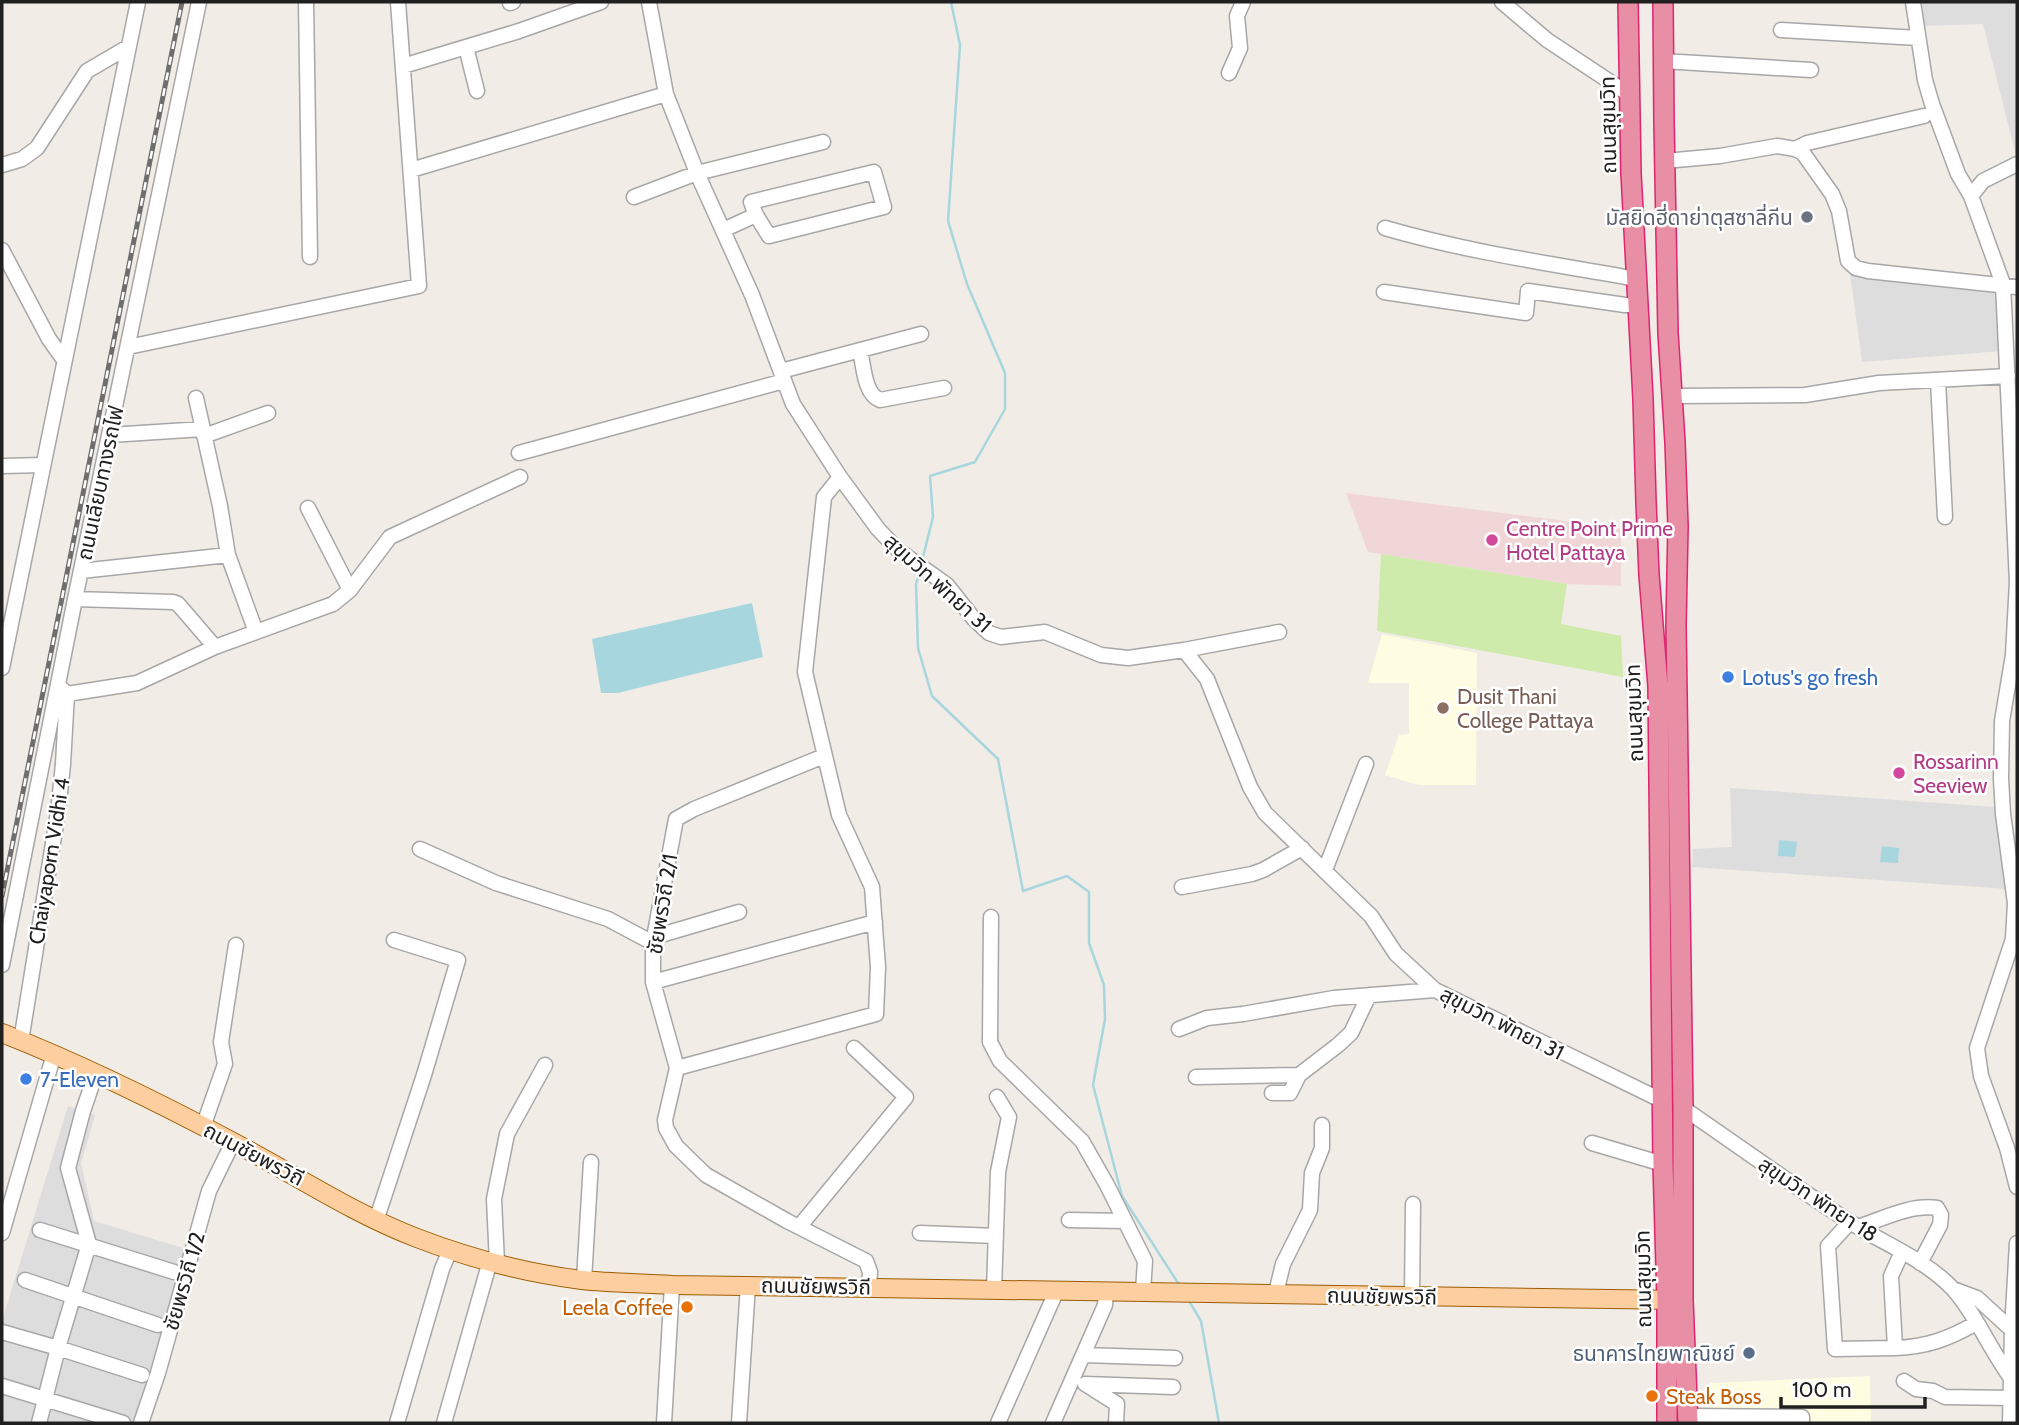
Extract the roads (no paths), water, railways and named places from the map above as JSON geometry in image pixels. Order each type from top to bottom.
[{"type":"highway","name":"ถนนสุขุมวิท","points":[[1628,2],[1631,173],[1649,575],[1658,686],[1663,1164],[1688,1420]]},
{"type":"highway","name":"ถนนสุขุมวิท","points":[[1663,2],[1668,333],[1677,503],[1676,625],[1683,1108],[1667,1423]]},
{"type":"highway","points":[[1646,502],[1655,511],[1665,513],[1675,509],[1677,503]]},
{"type":"main road","name":"ถนนชัยพรวิถี","points":[[2,1033],[96,1073],[233,1142],[369,1217],[450,1250],[528,1271],[584,1280],[672,1285],[1675,1300]]},
{"type":"street","points":[[2,668],[4,644],[138,2]]},
{"type":"street","name":"ถนนเลียบทางรถไฟ","points":[[2,965],[62,689],[75,599],[200,2]]},
{"type":"street","points":[[306,2],[310,257]]},
{"type":"street","points":[[128,347],[419,286],[398,2]]},
{"type":"street","points":[[403,66],[519,31],[601,2]]},
{"type":"street","name":"สุขุมวิท พัทยา 31","points":[[649,2],[666,94],[697,173],[752,295],[793,404],[840,477],[878,529],[906,556],[947,585],[989,633],[1001,637],[1045,632],[1101,656],[1128,658],[1184,650],[1208,679],[1250,787],[1265,813],[1371,916],[1396,954],[1435,990],[1662,1101]]},
{"type":"street","points":[[1229,74],[1240,48],[1237,16],[1243,2]]},
{"type":"street","points":[[1502,2],[1547,40],[1630,95]]},
{"type":"street","points":[[1913,2],[1925,80],[1933,104],[1958,174],[1971,195],[2010,286],[2008,376],[2017,582],[2013,655],[2002,721],[2015,903],[2013,939],[1977,1048],[1981,1076],[2007,1148],[2017,1186]]},
{"type":"street","points":[[1782,30],[1918,38]]},
{"type":"street","points":[[2,166],[22,159],[37,148],[87,71],[128,47]]},
{"type":"street","points":[[466,47],[477,91]]},
{"type":"street","points":[[1663,61],[1811,70]]},
{"type":"street","points":[[411,170],[666,94]]},
{"type":"street","points":[[1795,149],[1807,143],[1924,116]]},
{"type":"street","points":[[634,197],[697,173],[823,142]]},
{"type":"street","points":[[1665,161],[1720,156],[1777,146],[1795,149],[1803,153],[1814,166],[1832,194],[1839,211],[1848,261],[1856,268],[2010,286]]},
{"type":"street","points":[[1971,195],[1983,181],[2017,164]]},
{"type":"street","points":[[874,172],[884,207],[769,236],[756,215],[751,202],[874,172]]},
{"type":"street","points":[[723,230],[756,215]]},
{"type":"street","points":[[1385,228],[1480,251],[1637,279]]},
{"type":"street","points":[[2,250],[8,276],[64,360]]},
{"type":"street","points":[[1384,292],[1525,313],[1528,291],[1638,305]]},
{"type":"street","points":[[519,453],[921,334]]},
{"type":"street","points":[[860,351],[870,392],[876,399],[944,388]]},
{"type":"street","points":[[1673,396],[1805,395],[1879,383],[2008,376]]},
{"type":"street","points":[[1938,381],[1945,517]]},
{"type":"street","points":[[196,398],[228,555],[256,632]]},
{"type":"street","points":[[110,435],[204,433],[268,413]]},
{"type":"street","points":[[2,466],[43,466]]},
{"type":"street","points":[[62,689],[137,682],[215,647],[333,604],[350,590],[390,537],[520,477]]},
{"type":"street","points":[[677,1068],[876,1014],[878,967],[872,887],[839,815],[805,672],[824,497],[840,477]]},
{"type":"street","points":[[308,508],[350,590]]},
{"type":"street","points":[[81,570],[228,555]]},
{"type":"street","points":[[75,599],[173,602],[178,604],[215,647]]},
{"type":"street","points":[[1184,650],[1279,632]]},
{"type":"street","name":"Chaiyaporn Vidhi 4","points":[[21,1041],[58,812],[63,764],[62,689]]},
{"type":"street","name":"ชัยพรวิถี 2/1","points":[[824,756],[694,809],[676,819],[653,940],[653,982],[677,1068],[665,1120],[666,1128],[676,1146],[706,1175],[866,1261],[870,1272],[869,1287]]},
{"type":"street","points":[[1325,870],[1366,764]]},
{"type":"street","points":[[1182,887],[1263,870],[1302,848]]},
{"type":"street","points":[[420,849],[496,883],[608,919],[653,940],[739,912]]},
{"type":"street","points":[[991,917],[990,1042],[1000,1061],[1082,1141],[1145,1261],[1143,1291]]},
{"type":"street","points":[[653,982],[874,922]]},
{"type":"street","points":[[369,1217],[424,1075],[458,960],[394,940]]},
{"type":"street","points":[[203,1127],[225,1064],[221,1042],[236,945]]},
{"type":"street","points":[[1179,1029],[1207,1018],[1334,998],[1435,990]]},
{"type":"street","points":[[1272,1093],[1290,1093],[1299,1075],[1350,1033],[1370,995]]},
{"type":"street","points":[[799,1227],[906,1097],[854,1048]]},
{"type":"street","points":[[2,1233],[54,1054]]},
{"type":"street","points":[[444,1423],[494,1262],[494,1199],[507,1134],[545,1065]]},
{"type":"street","points":[[38,1423],[89,1244],[68,1168],[96,1073]]},
{"type":"street","points":[[1196,1077],[1299,1075]]},
{"type":"street","points":[[994,1290],[998,1172],[1009,1117],[997,1097]]},
{"type":"street","name":"สุขุมวิท พัทยา 18","points":[[1683,1108],[1854,1225],[1930,1269],[1953,1289],[2011,1378]]},
{"type":"street","points":[[1276,1293],[1283,1264],[1310,1210],[1312,1173],[1322,1148],[1322,1125]]},
{"type":"street","name":"ชัยพรวิถี 1/2","points":[[141,1423],[158,1373],[209,1191],[233,1142]]},
{"type":"street","points":[[1591,1143],[1663,1164]]},
{"type":"street","points":[[584,1280],[592,1162]]},
{"type":"street","points":[[1412,1297],[1413,1204]]},
{"type":"street","points":[[1920,1263],[1940,1225],[1941,1214],[1937,1208],[1914,1209],[1854,1225],[1828,1246],[1835,1349],[1917,1346],[1948,1339],[1976,1323]]},
{"type":"street","points":[[1069,1220],[1125,1221]]},
{"type":"street","points":[[40,1230],[174,1272]]},
{"type":"street","points":[[920,1233],[996,1236]]},
{"type":"street","points":[[2010,1423],[2017,1243]]},
{"type":"street","points":[[397,1423],[450,1250]]},
{"type":"street","points":[[1895,1348],[1891,1276],[1902,1252]]},
{"type":"street","points":[[25,1280],[158,1325]]},
{"type":"street","points":[[664,1423],[672,1285]]},
{"type":"street","points":[[739,1423],[748,1285]]},
{"type":"street","name":"สุขุมวิท พัทยา 18","points":[[1953,1289],[1977,1298],[2012,1330]]},
{"type":"street","points":[[1053,1423],[1079,1381],[1084,1355],[1105,1305],[1105,1291]]},
{"type":"street","points":[[998,1423],[1056,1292]]},
{"type":"street","points":[[2,1332],[142,1375]]},
{"type":"street","points":[[1084,1355],[1175,1358]]},
{"type":"street","points":[[1079,1381],[1173,1387]]},
{"type":"street","points":[[1079,1381],[1117,1404],[1116,1423]]},
{"type":"street","points":[[1904,1381],[1916,1389],[1933,1391],[1945,1397],[2010,1398]]},
{"type":"street","points":[[2,1386],[123,1423]]},
{"type":"street","points":[[1688,1420],[1802,1417],[1802,1423]]},
{"type":"water","points":[[752,603],[763,657],[618,693],[601,693],[592,639]]},
{"type":"water","points":[[1779,840],[1797,842],[1795,857],[1778,856]]},
{"type":"water","points":[[1882,846],[1899,848],[1898,863],[1880,862]]},
{"type":"waterway","points":[[922,561],[933,517],[930,476],[975,462],[1005,409],[1005,373],[967,284],[948,221],[960,45],[951,2]]},
{"type":"waterway","points":[[920,571],[916,584],[918,648],[932,696],[998,759],[1023,891],[1067,876],[1089,892],[1089,943],[1104,985],[1105,1019],[1093,1085],[1122,1196],[1180,1286]]},
{"type":"waterway","points":[[1189,1301],[1201,1321],[1219,1423]]},
{"type":"railway","points":[[2,896],[182,2]]},
{"type":"place","name":"มัสยิดฮี่ดาย่าตุสซาลี่กีน","points":[[1807,217]]},
{"type":"place","name":"Centre Point Prime Hotel Pattaya","points":[[1492,540]]},
{"type":"place","name":"Lotus's go fresh","points":[[1728,677]]},
{"type":"place","name":"Dusit Thani College Pattaya","points":[[1443,708]]},
{"type":"place","name":"Rossarinn Seeview","points":[[1899,773]]},
{"type":"place","name":"7-Eleven","points":[[26,1079]]},
{"type":"place","name":"Leela Coffee","points":[[687,1307]]},
{"type":"place","name":"ธนาคารไทยพาณิชย์","points":[[1749,1353]]},
{"type":"place","name":"Steak Boss","points":[[1652,1396]]}]
